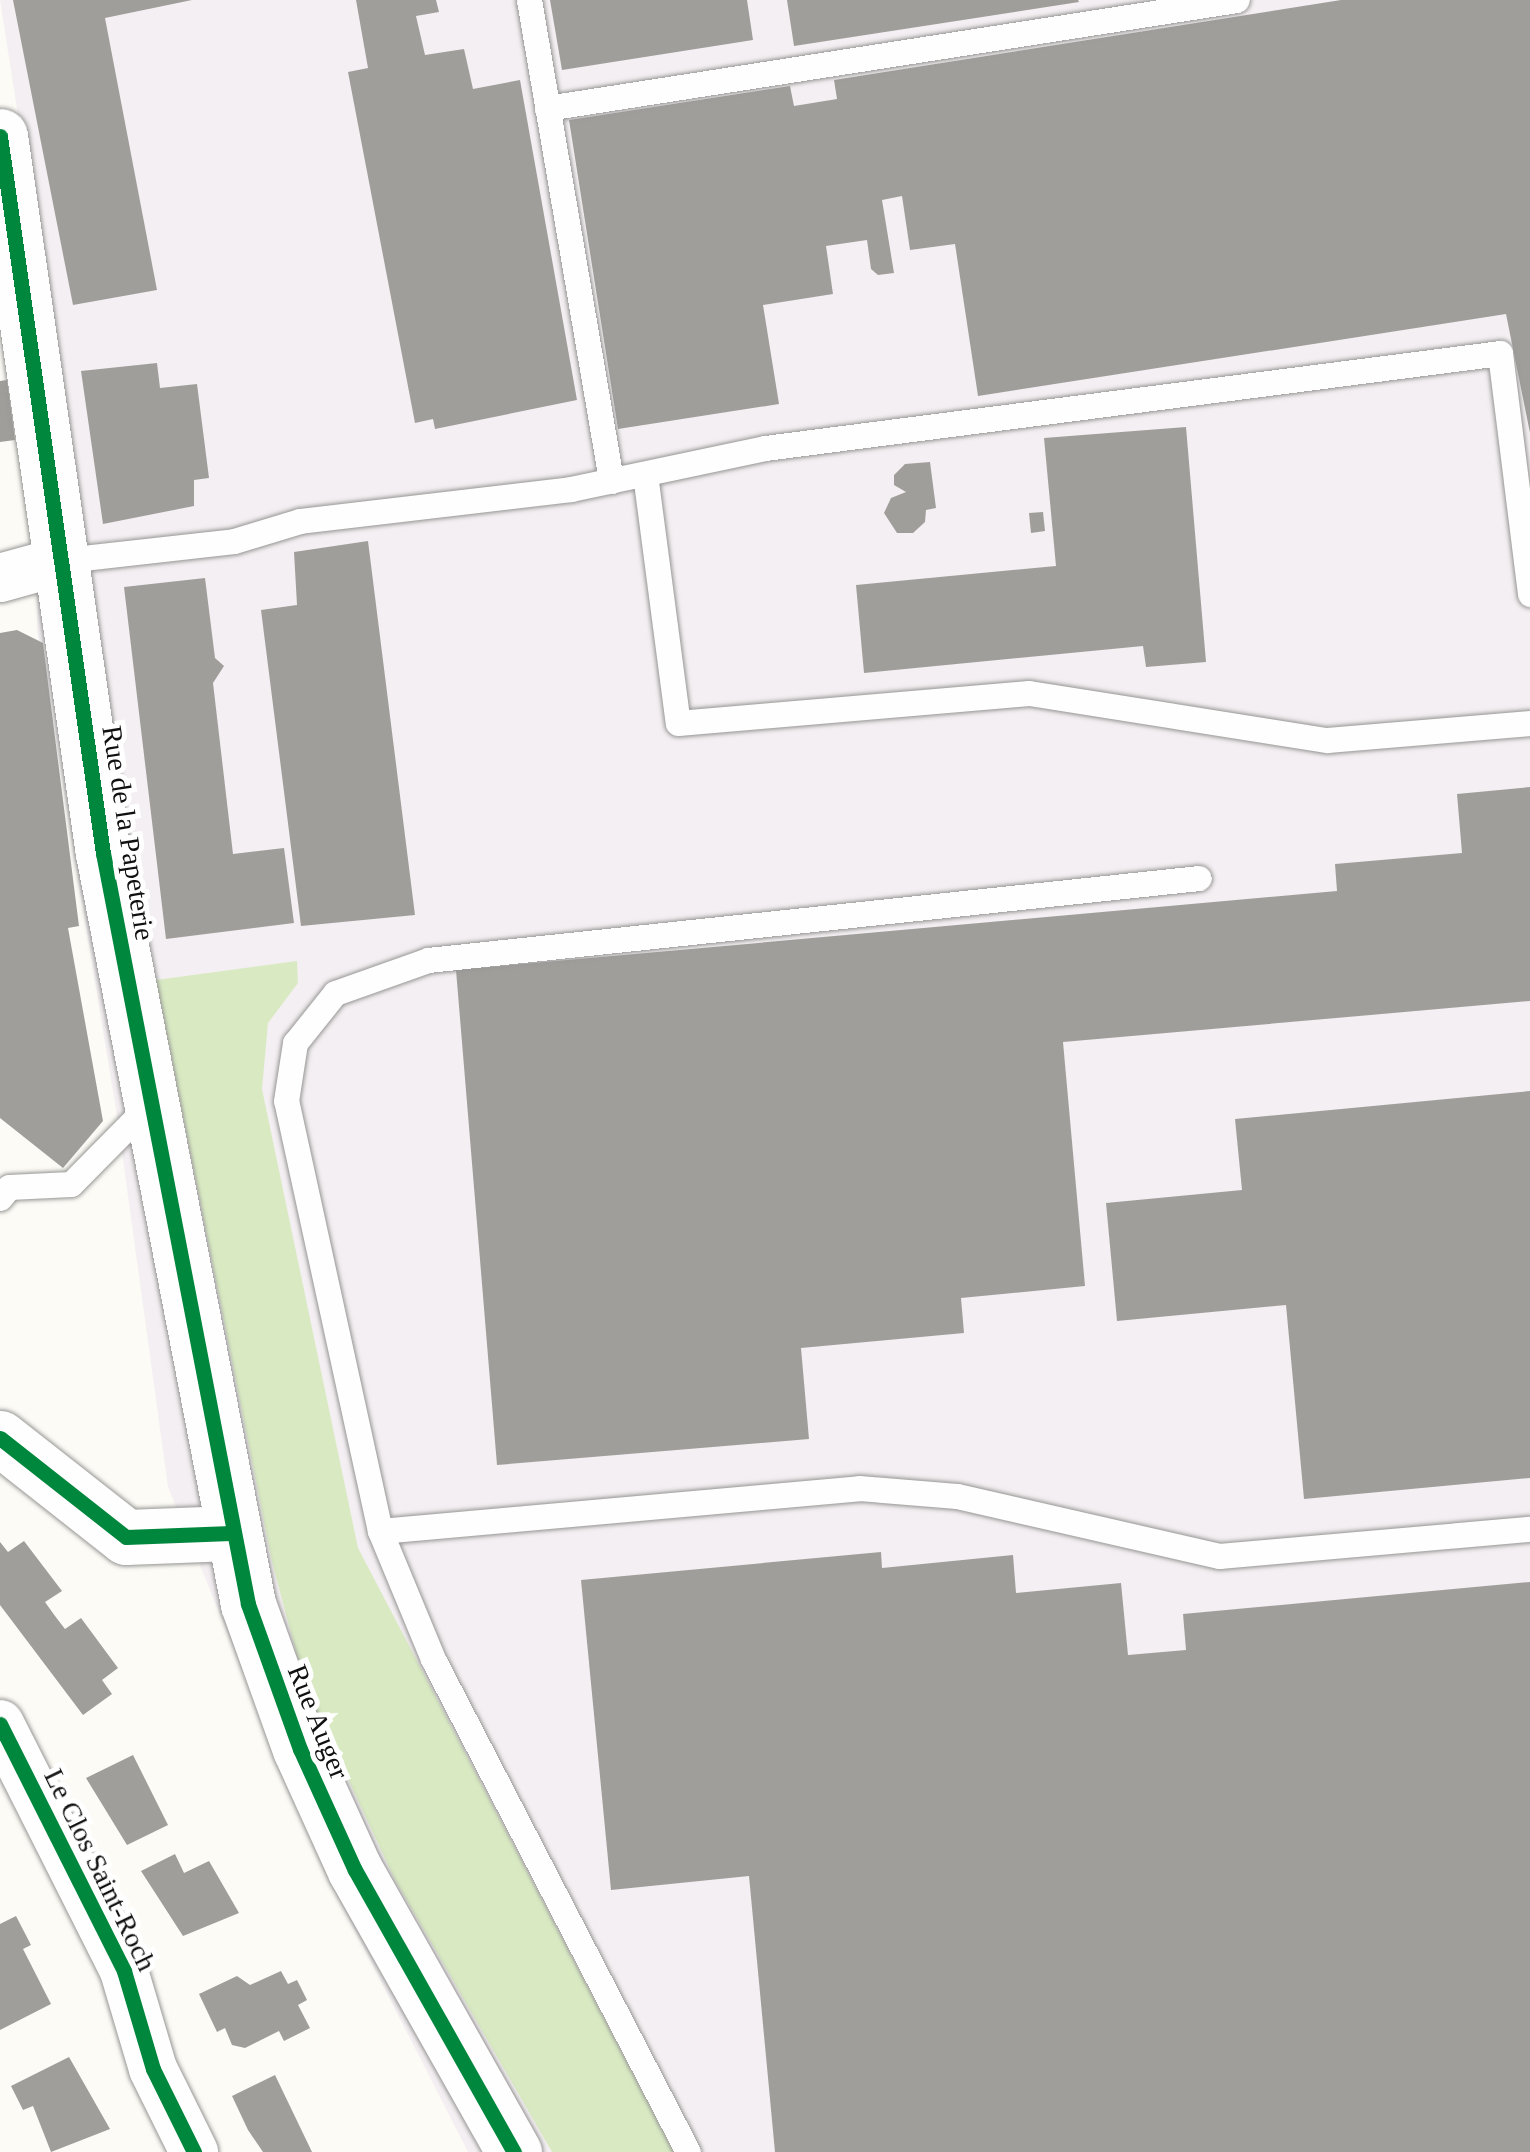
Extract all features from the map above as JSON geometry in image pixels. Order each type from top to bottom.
[{"type":"street","name":"Rue de la Papeterie","points":[[0,136],[65,560],[103,852],[231,1533]]},
{"type":"street","points":[[0,578],[65,560]]},
{"type":"street","points":[[0,1438],[126,1537],[231,1533]]},
{"type":"street","name":"Rue Auger","points":[[231,1533],[256,1634],[328,1812],[414,1981],[514,2152]]},
{"type":"street","name":"Le Clos Saint-Roch","points":[[0,1724],[124,1970],[154,2069],[194,2152]]},
{"type":"lane","points":[[528,0],[611,481]]},
{"type":"lane","points":[[547,108],[1238,0]]},
{"type":"lane","points":[[65,560],[234,541],[300,522],[611,481],[765,448],[1500,354],[1530,594]]},
{"type":"lane","points":[[645,474],[678,723],[1028,693],[1327,740],[1530,723]]},
{"type":"lane","points":[[688,2152],[433,1659],[380,1531],[286,1101],[295,1044],[336,994],[396,968],[442,958],[1199,878]]},
{"type":"lane","points":[[0,1198],[10,1187],[71,1184],[148,1106]]},
{"type":"lane","points":[[380,1531],[860,1488],[957,1496],[1219,1556],[1530,1529]]},
{"type":"shaded area","points":[[0,0],[1530,0],[1530,2152],[468,2152],[324,1870],[168,1487],[117,1116],[37,629],[40,256]]},
{"type":"green space","points":[[297,961],[298,983],[268,1023],[262,1089],[358,1548],[674,2152],[552,2152],[395,1880],[306,1689],[272,1562],[156,980]]},
{"type":"building","points":[[13,0],[192,0],[105,18],[157,290],[73,305]]},
{"type":"building","points":[[356,0],[436,0],[439,12],[416,16],[425,55],[464,49],[473,89],[520,80],[577,400],[435,429],[433,419],[415,423],[348,72],[368,68]]},
{"type":"building","points":[[550,0],[747,0],[753,40],[562,70]]},
{"type":"building","points":[[787,0],[1078,0],[1079,2],[794,46]]},
{"type":"building","points":[[1341,0],[1530,0],[1530,433],[1506,314],[978,396],[955,244],[910,250],[902,196],[882,200],[894,273],[878,275],[871,269],[867,240],[826,246],[833,294],[763,305],[779,404],[618,429],[569,120],[790,86],[794,106],[837,99],[834,80]]},
{"type":"building","points":[[157,363],[160,388],[197,384],[209,478],[194,480],[194,506],[103,524],[81,371]]},
{"type":"building","points":[[7,380],[15,440],[0,442],[0,381]]},
{"type":"building","points":[[1186,427],[1206,662],[1146,667],[1143,646],[864,673],[856,585],[1056,566],[1044,438]]},
{"type":"building","points":[[930,462],[936,508],[926,510],[925,522],[913,533],[897,533],[884,513],[891,498],[906,492],[894,485],[894,475],[905,464]]},
{"type":"building","points":[[1043,512],[1045,531],[1031,533],[1029,513]]},
{"type":"building","points":[[368,541],[415,915],[301,926],[261,610],[297,605],[294,552]]},
{"type":"building","points":[[205,578],[215,658],[224,666],[213,683],[233,854],[284,848],[294,923],[166,939],[124,587]]},
{"type":"building","points":[[17,630],[43,643],[79,926],[68,928],[103,1121],[63,1168],[0,1118],[0,633]]},
{"type":"building","points":[[1530,787],[1530,1001],[1063,1042],[1085,1286],[961,1298],[964,1333],[801,1348],[809,1439],[497,1465],[456,970],[1337,891],[1335,864],[1462,853],[1457,794]]},
{"type":"building","points":[[1530,1091],[1530,1478],[1304,1499],[1286,1305],[1117,1321],[1106,1203],[1242,1190],[1235,1119]]},
{"type":"building","points":[[24,1541],[62,1591],[45,1602],[55,1616],[65,1629],[81,1618],[118,1668],[102,1680],[112,1694],[83,1715],[0,1605],[0,1542],[8,1552]]},
{"type":"building","points":[[881,1552],[882,1568],[1013,1555],[1016,1593],[1121,1583],[1128,1655],[1186,1650],[1183,1614],[1530,1582],[1530,2152],[775,2152],[749,1876],[611,1890],[581,1580]]},
{"type":"building","points":[[133,1755],[168,1825],[127,1845],[86,1778]]},
{"type":"building","points":[[175,1854],[184,1873],[209,1861],[239,1913],[183,1936],[141,1871]]},
{"type":"building","points":[[16,1916],[31,1945],[23,1949],[51,2004],[0,2030],[0,1924]]},
{"type":"building","points":[[281,1971],[288,1984],[297,1980],[307,2000],[298,2005],[310,2028],[284,2041],[279,2031],[245,2048],[232,2045],[225,2028],[217,2032],[199,1994],[237,1976],[250,1985]]},
{"type":"building","points":[[69,2057],[110,2129],[51,2152],[33,2106],[23,2110],[11,2086]]},
{"type":"building","points":[[275,2075],[312,2152],[263,2152],[248,2130],[232,2096]]},
{"type":"cycle path","points":[[0,136],[103,853],[248,1604],[300,1749],[355,1870],[514,2152]]},
{"type":"cycle path","points":[[0,1438],[126,1537],[231,1533]]},
{"type":"cycle path","points":[[0,1724],[124,1971],[153,2069],[194,2152]]}]
